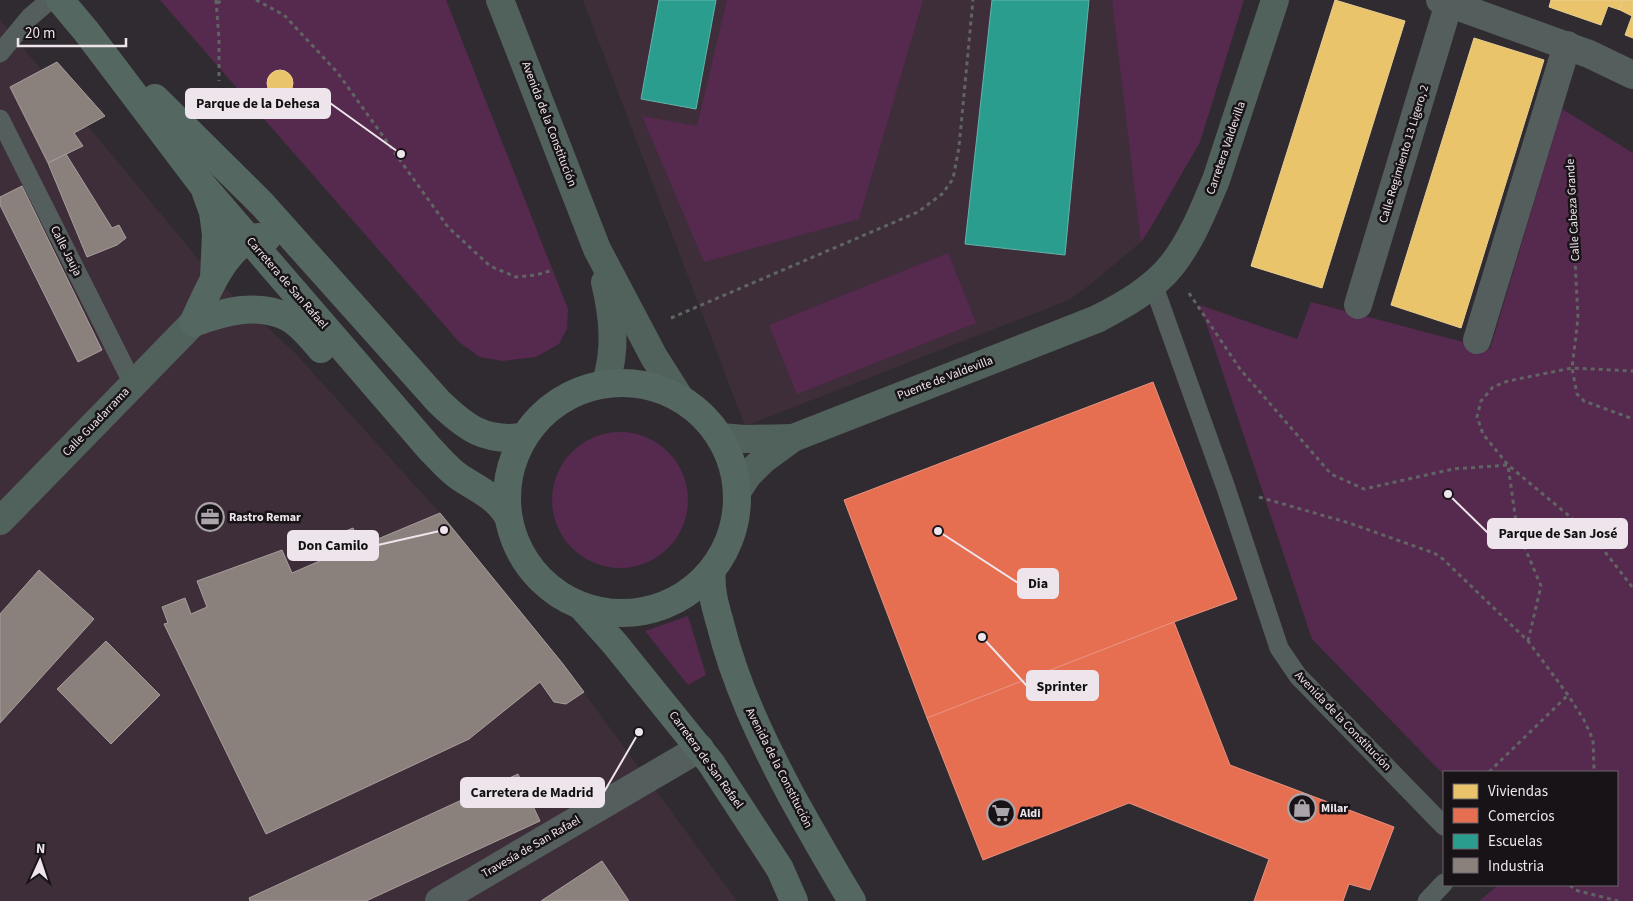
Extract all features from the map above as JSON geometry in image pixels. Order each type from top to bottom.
[{"type":"main road","name":"Carretera de San Rafael","points":[[60,0],[86,31],[204,187],[249,239],[448,468],[486,494],[507,515]]},
{"type":"main road","name":"Avenida de la Constitución","points":[[500,0],[597,249],[654,357],[680,398]]},
{"type":"main road","name":"Carretera Valdevilla","points":[[1097,319],[1129,301],[1162,275],[1188,240],[1216,180],[1275,0]]},
{"type":"main road","name":"Carretera de San Rafael","points":[[86,31],[262,204],[439,402],[453,415],[481,433],[491,437],[523,437]]},
{"type":"main road","points":[[204,187],[213,212],[216,234],[214,278]]},
{"type":"main road","points":[[193,323],[214,278],[235,250],[249,239],[256,237],[266,238],[278,243],[404,390],[420,405],[459,428],[491,437]]},
{"type":"main road","name":"Avenida de la Constitución","points":[[597,249],[611,306],[613,352],[611,368],[605,384]]},
{"type":"main road","points":[[193,323],[235,310],[263,310],[287,316],[299,325],[377,411],[448,468]]},
{"type":"main road","name":"Puente de Valdevilla","points":[[793,438],[1097,319]]},
{"type":"main road","name":"Calle Guadarrama","points":[[0,522],[193,323]]},
{"type":"main road","points":[[605,384],[644,385],[680,398],[702,415],[720,437],[732,462],[737,492],[736,514],[732,534],[712,571],[677,600],[656,609],[622,613],[598,611],[582,606],[553,591],[529,568],[520,554],[507,515],[506,490],[508,474],[523,437],[543,413],[555,404],[582,390],[605,384]]},
{"type":"main road","points":[[720,437],[745,439],[793,438]]},
{"type":"main road","points":[[737,492],[748,475],[763,460],[793,438]]},
{"type":"main road","name":"Avenida de la Constitución","points":[[712,571],[713,593],[726,648],[751,715],[767,750],[795,802],[852,901]]},
{"type":"main road","name":"Carretera de San Rafael","points":[[582,606],[700,748],[729,789],[780,869],[794,901]]},
{"type":"main road","points":[[780,869],[800,901]]},
{"type":"street","name":"Calle Regimiento 13 Ligero, 2","points":[[1358,305],[1444,1],[1567,45]]},
{"type":"street","points":[[1478,340],[1567,45],[1633,75]]},
{"type":"street","name":"Travesía de San Rafael","points":[[439,901],[700,748]]},
{"type":"lane","points":[[0,53],[30,17],[50,0]]},
{"type":"lane","name":"Calle Jauja","points":[[1,123],[133,384]]},
{"type":"lane","points":[[1162,275],[1226,488]]},
{"type":"lane","name":"Avenida de la Constitución","points":[[1226,488],[1279,648],[1298,676],[1443,825]]},
{"type":"lane","points":[[1428,901],[1443,884]]},
{"type":"path","points":[[219,81],[216,2],[224,0]]},
{"type":"path","points":[[256,0],[284,15],[337,72],[448,226],[490,266],[516,277],[536,275],[554,270]]},
{"type":"path","points":[[671,318],[918,212],[942,194],[954,179],[959,147],[970,40],[972,0]]},
{"type":"path","name":"Calle Cabeza Grande","points":[[1570,147],[1570,202],[1578,318],[1572,368],[1577,394],[1584,401],[1633,419]]},
{"type":"path","points":[[1162,275],[1331,474],[1364,489],[1454,469],[1508,465]]},
{"type":"path","points":[[1633,371],[1572,368],[1508,381],[1493,387],[1481,400],[1477,417],[1483,434],[1508,465],[1592,535],[1633,588]]},
{"type":"path","points":[[1508,465],[1517,529],[1541,586],[1528,641]]},
{"type":"path","points":[[1226,488],[1349,523],[1434,553],[1443,559],[1528,641],[1568,695],[1584,720],[1592,740],[1593,771]]},
{"type":"path","points":[[1490,771],[1568,695]]},
{"type":"path","points":[[1571,886],[1575,890],[1618,901]]},
{"type":"shaded area","points":[[160,0],[446,0],[568,309],[567,329],[559,344],[536,357],[502,361],[480,357],[460,343]]},
{"type":"shaded area","points":[[583,0],[1244,0],[1200,142],[1141,242],[1069,300],[745,426]]},
{"type":"shaded area","points":[[727,0],[923,0],[859,219],[704,262],[642,116],[697,126]]},
{"type":"shaded area","points":[[1112,0],[1244,0],[1200,142],[1141,242]]},
{"type":"shaded area","points":[[0,20],[214,278],[294,352],[440,513],[563,664],[737,901],[0,901]]},
{"type":"shaded area","points":[[1562,109],[1633,153],[1633,901],[1479,901],[1497,886],[1618,886],[1618,771],[1443,771],[1443,774],[1312,639],[1200,305],[1297,339],[1311,302],[1490,349]]},
{"type":"shaded area","points":[[948,253],[976,323],[797,394],[769,325]]},
{"type":"shaded area","points":[[620,432],[646,438],[668,452],[682,474],[688,500],[682,526],[668,548],[646,562],[620,568],[594,562],[572,548],[558,526],[552,500],[558,474],[572,452],[594,438]]},
{"type":"shaded area","points":[[688,616],[706,675],[688,685],[645,631]]},
{"type":"building: Viviendas","points":[[1335,0],[1405,21],[1322,288],[1251,266]]},
{"type":"building: Viviendas","points":[[1551,0],[1623,0],[1620,10],[1608,6],[1601,25],[1549,7]]},
{"type":"building: Viviendas","points":[[1623,0],[1633,0],[1633,38],[1625,35],[1632,16],[1620,10]]},
{"type":"building: Viviendas","points":[[1474,38],[1544,60],[1461,328],[1391,305]]},
{"type":"building: Viviendas","points":[[280,70],[289,74],[293,83],[289,92],[280,96],[271,92],[267,83],[271,74]]},
{"type":"building: Comercios","points":[[1153,382],[1237,599],[927,718],[844,500]]},
{"type":"building: Comercios","points":[[1174,622],[1230,765],[1394,827],[1370,890],[1349,884],[1343,901],[1254,901],[1269,859],[1129,803],[983,860],[927,718]]},
{"type":"building: Escuelas","points":[[659,0],[716,0],[696,109],[641,99]]},
{"type":"building: Escuelas","points":[[992,0],[1089,0],[1065,255],[965,244]]},
{"type":"building: Industria","points":[[57,62],[105,116],[74,133],[83,146],[48,163],[10,87]]},
{"type":"building: Industria","points":[[66,154],[112,228],[119,225],[126,238],[117,245],[87,257],[48,163]]},
{"type":"building: Industria","points":[[22,186],[102,350],[78,362],[0,205],[0,197]]},
{"type":"building: Industria","points":[[440,513],[584,692],[566,704],[554,702],[540,682],[469,739],[266,834],[164,624],[168,623],[162,607],[185,598],[191,614],[207,607],[197,581],[282,550],[292,573],[322,560],[316,543],[353,528],[361,546]]},
{"type":"building: Industria","points":[[39,570],[94,619],[0,723],[0,614]]},
{"type":"building: Industria","points":[[106,641],[160,695],[111,744],[57,689]]},
{"type":"building: Industria","points":[[518,774],[540,821],[366,901],[250,901],[249,898]]},
{"type":"building: Industria","points":[[602,861],[629,901],[541,901]]},
{"type":"place","name":"Parque de la Dehesa","points":[[401,154]]},
{"type":"place","name":"Parque de San José","points":[[1448,494]]},
{"type":"place","name":"Rastro Remar","points":[[210,517]]},
{"type":"place","name":"Don Camilo","points":[[444,530]]},
{"type":"place","name":"Dia","points":[[938,531]]},
{"type":"place","name":"Sprinter","points":[[982,637]]},
{"type":"place","name":"Carretera de Madrid","points":[[639,732]]},
{"type":"place","name":"Milar","points":[[1302,808]]},
{"type":"place","name":"Aldi","points":[[1001,813]]}]
